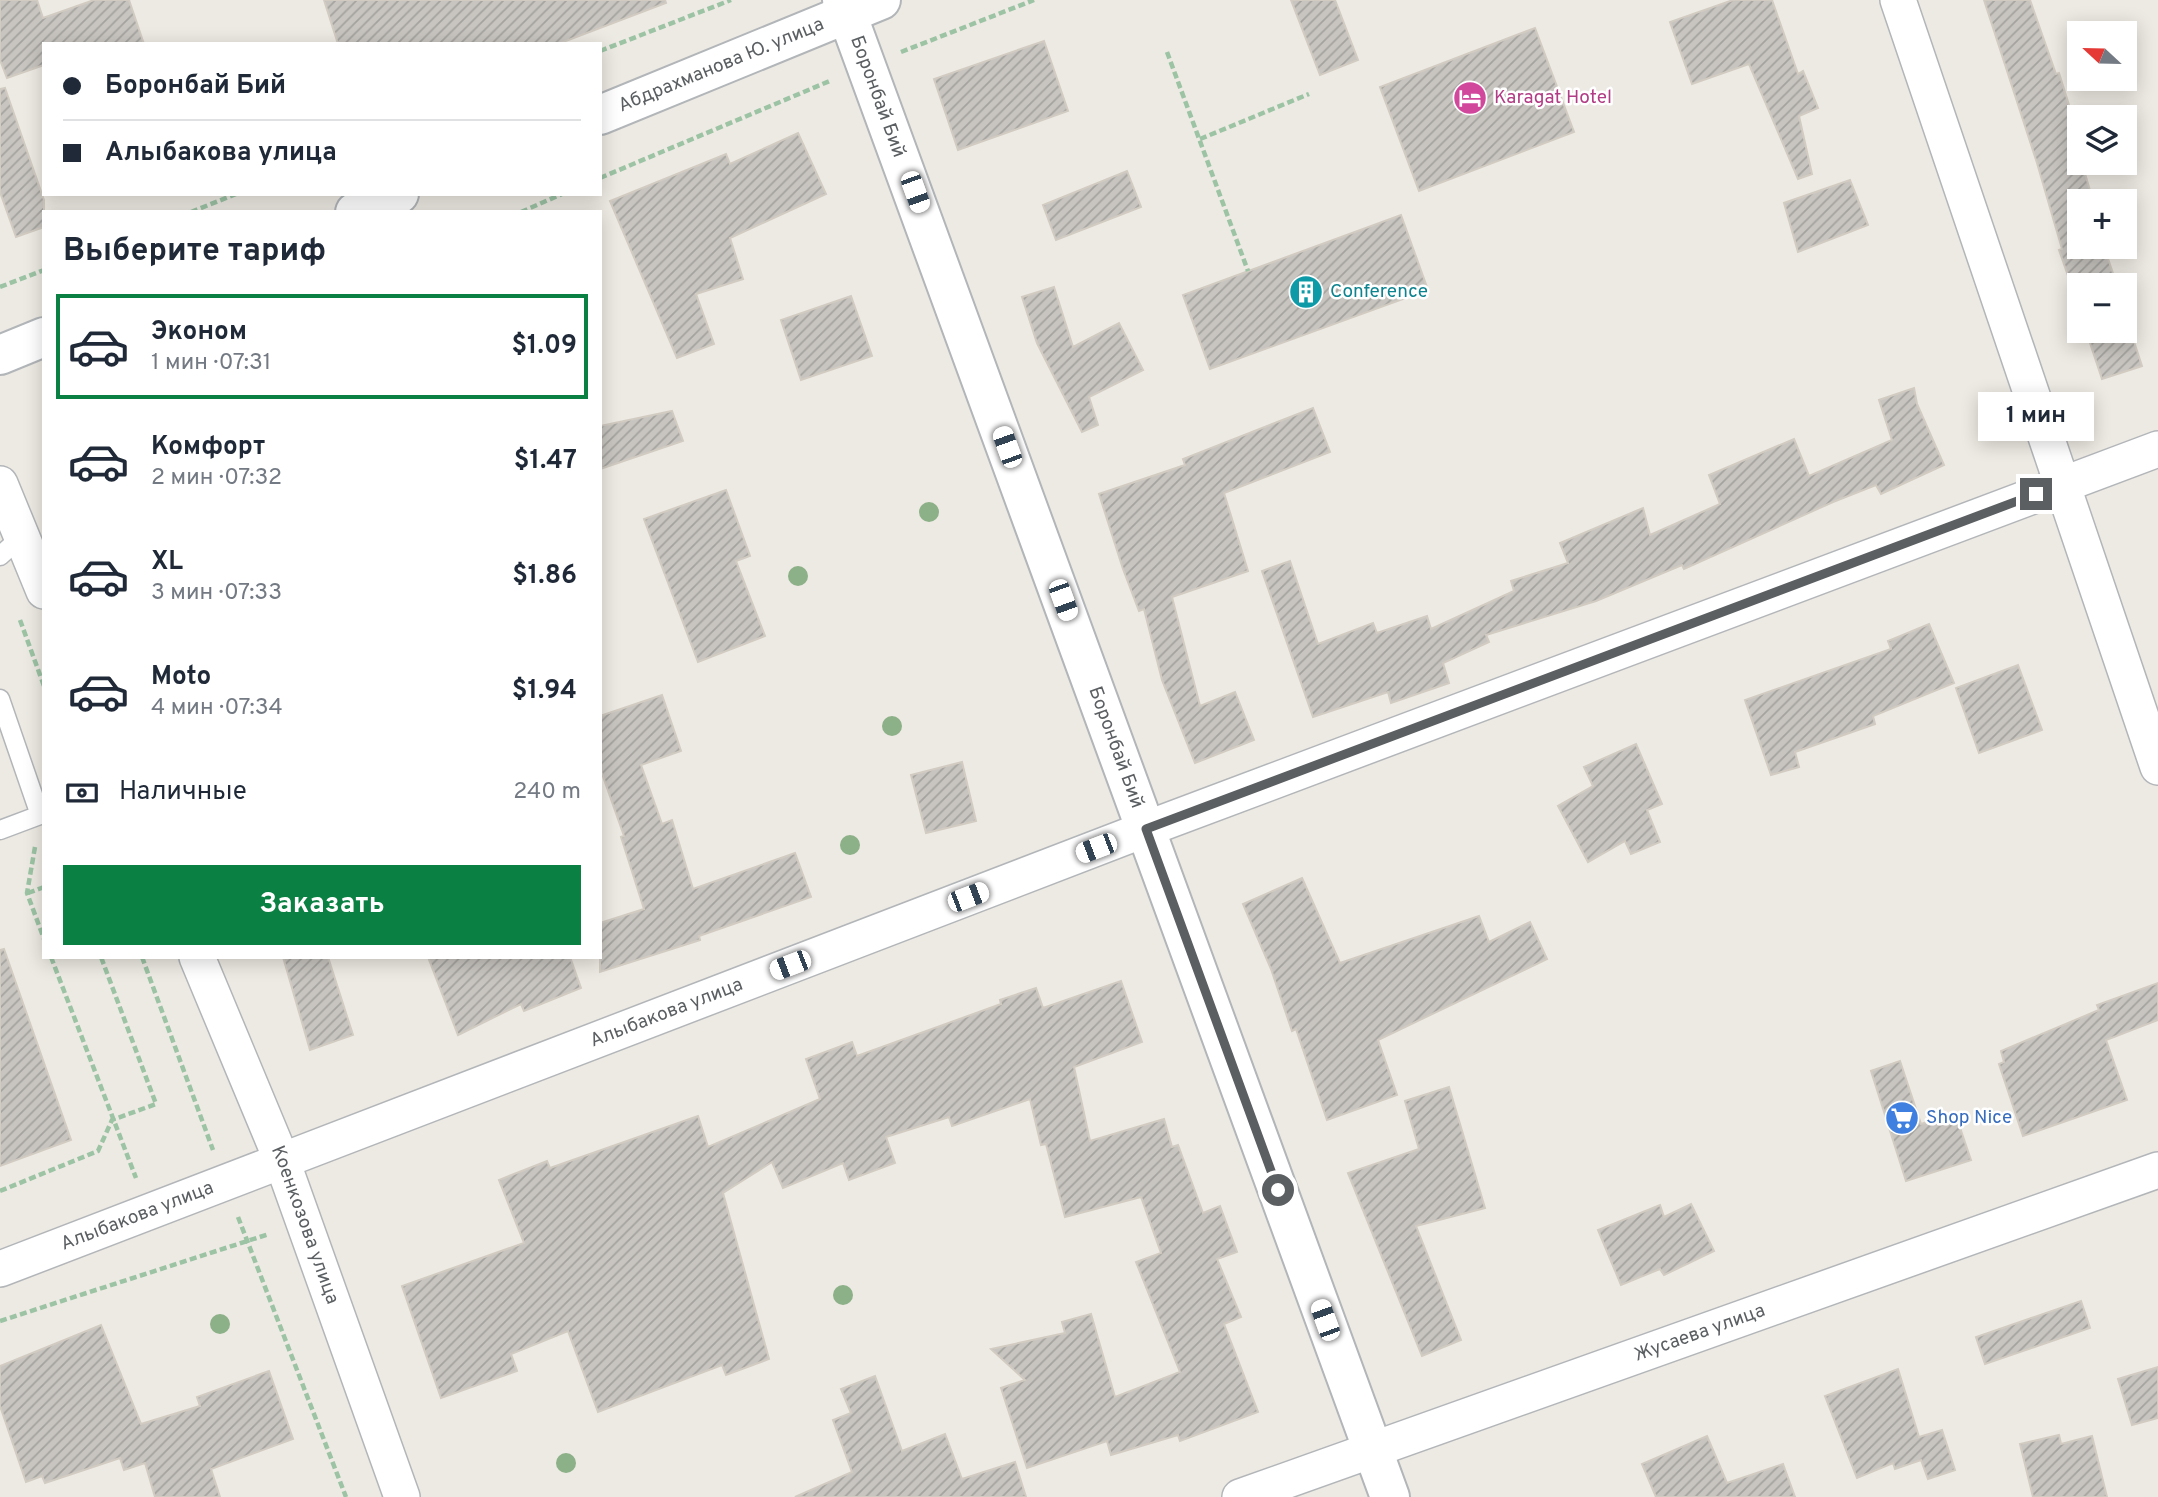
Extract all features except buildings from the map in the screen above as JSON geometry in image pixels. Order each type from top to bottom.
[{"type":"street","points":[[1898,0],[2158,767]]},
{"type":"street","name":"Боронбай Бий","points":[[857,4],[868,65],[1390,1497]]},
{"type":"street","name":"Абдрахманова Ю. улица","points":[[602,114],[857,4]]},
{"type":"street","points":[[360,210],[394,196]]},
{"type":"street","points":[[0,355],[42,338]]},
{"type":"street","name":"Алыбакова улица","points":[[0,1269],[1146,829],[2158,449]]},
{"type":"street","points":[[0,484],[11,547],[31,601]]},
{"type":"street","name":"Коенкозова улица","points":[[199,959],[282,1161],[402,1497]]},
{"type":"street","name":"Жусаева улица","points":[[1240,1497],[2158,1170]]},
{"type":"lane","points":[[0,699],[40,815],[0,830]]},
{"type":"path","points":[[602,50],[730,0]]},
{"type":"path","points":[[602,177],[868,65],[1034,0]]},
{"type":"path","points":[[1167,52],[1248,271]]},
{"type":"path","points":[[1200,139],[1310,94]]},
{"type":"path","points":[[196,210],[231,196]]},
{"type":"path","points":[[526,210],[557,196]]},
{"type":"path","points":[[0,287],[42,271]]},
{"type":"path","points":[[31,601],[42,673]]},
{"type":"path","points":[[40,815],[27,893],[42,934]]},
{"type":"path","points":[[27,893],[42,888]]},
{"type":"path","points":[[52,959],[112,1120],[137,1178]]},
{"type":"path","points":[[0,1191],[98,1151],[112,1120],[156,1104],[102,959]]},
{"type":"path","points":[[143,959],[247,1242],[346,1497]]},
{"type":"path","points":[[0,1321],[304,1222]]},
{"type":"place","name":"Karagat Hotel","points":[[1470,98]]},
{"type":"place","name":"Conference","points":[[1306,292]]},
{"type":"place","name":"Shop Nice","points":[[1902,1118]]},
{"type":"route","points":[[1278,1190],[1146,829],[2036,494]]}]
